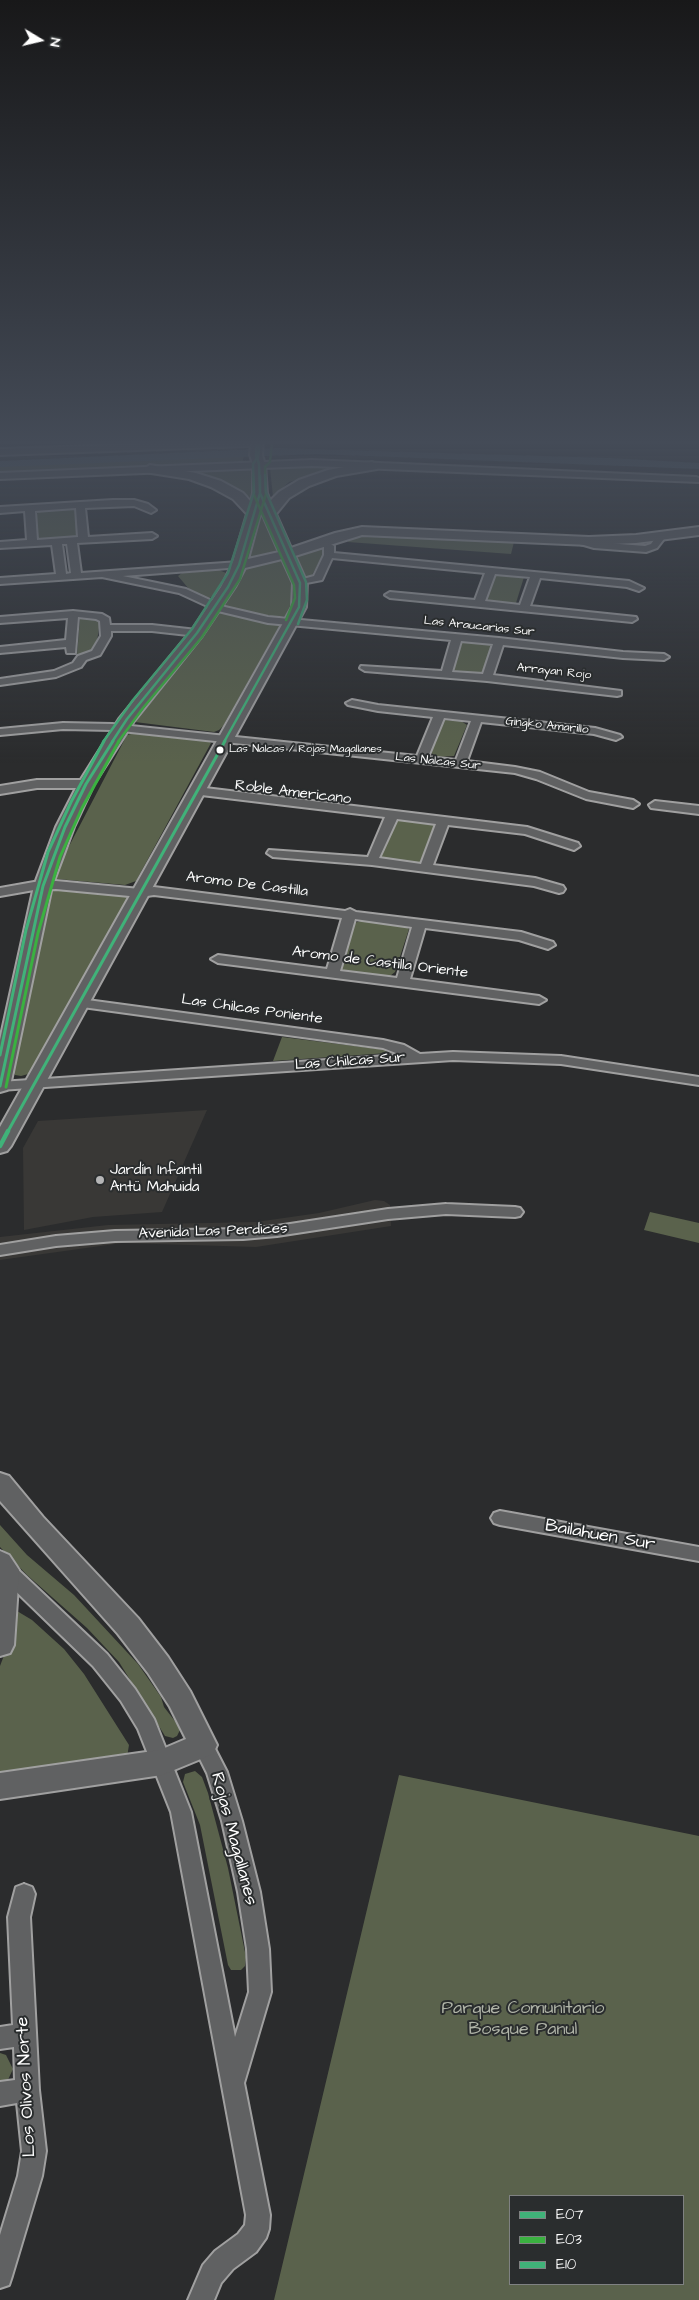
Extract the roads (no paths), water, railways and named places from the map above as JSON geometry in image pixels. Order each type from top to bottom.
[{"type":"street","points":[[58,549],[61,577]]},
{"type":"street","points":[[73,549],[76,576]]},
{"type":"street","points":[[0,1086],[43,886],[65,827],[86,784],[121,728],[149,690],[195,636],[215,607],[239,565],[243,549]]},
{"type":"street","points":[[0,1146],[292,622],[300,599],[300,583],[285,549]]},
{"type":"street","points":[[0,581],[239,565],[301,549]]},
{"type":"street","points":[[300,583],[316,579],[328,558],[330,549]]},
{"type":"street","points":[[328,558],[489,574],[629,584],[639,588]]},
{"type":"street","points":[[170,570],[182,591]]},
{"type":"street","points":[[478,604],[489,574]]},
{"type":"street","name":"Las Araucarias Sur","points":[[105,575],[182,591],[215,607],[256,618],[623,655],[664,657]]},
{"type":"street","points":[[524,608],[536,576]]},
{"type":"street","points":[[390,595],[632,619]]},
{"type":"street","points":[[73,614],[71,652],[82,658]]},
{"type":"street","points":[[0,620],[73,614],[98,616],[105,620],[106,632],[96,653],[82,658],[77,665],[56,674],[0,682]]},
{"type":"street","points":[[106,632],[195,636]]},
{"type":"street","points":[[446,674],[457,638]]},
{"type":"street","points":[[487,678],[499,641]]},
{"type":"street","points":[[0,650],[70,643]]},
{"type":"street","name":"Arrayan Rojo","points":[[365,668],[487,678],[617,693]]},
{"type":"street","name":"Gingko Amarillo","points":[[352,703],[440,715],[595,731],[616,737]]},
{"type":"street","points":[[421,760],[440,715]]},
{"type":"street","points":[[460,764],[477,719]]},
{"type":"street","name":"Las Nalcas Sur","points":[[0,732],[63,726],[121,728],[460,764],[532,774],[586,795],[634,804]]},
{"type":"street","points":[[0,790],[37,784],[86,784]]},
{"type":"street","name":"Roble Americano","points":[[195,795],[391,817],[443,820],[527,831],[574,846]]},
{"type":"street","points":[[655,805],[699,810]]},
{"type":"street","points":[[372,861],[391,817]]},
{"type":"street","points":[[424,869],[443,820]]},
{"type":"street","points":[[273,853],[372,861],[535,882],[559,889]]},
{"type":"street","points":[[0,892],[43,886]]},
{"type":"street","points":[[0,901],[33,892],[43,886]]},
{"type":"street","name":"Aromo De Castilla","points":[[43,886],[86,887],[140,893],[150,898],[349,918],[420,922],[521,936],[548,945]]},
{"type":"street","points":[[332,973],[349,918]]},
{"type":"street","points":[[402,982],[420,922]]},
{"type":"street","name":"Aromo de Castilla Oriente","points":[[218,959],[539,1000]]},
{"type":"street","name":"Las Chilcas Poniente","points":[[80,1003],[384,1044],[399,1048],[417,1058]]},
{"type":"street","name":"Las Chilcas Sur","points":[[0,1086],[417,1058],[481,1056],[546,1059],[699,1081]]},
{"type":"street","name":"Avenida Las Perdices","points":[[0,1250],[56,1241],[115,1236],[277,1231],[388,1214],[446,1209],[515,1212]]},
{"type":"street","name":"Rojas Magallanes","points":[[0,1484],[34,1524],[128,1626],[158,1665],[176,1692],[217,1772],[249,1892],[261,1975],[260,1992],[233,2084]]},
{"type":"street","name":"Bailahuen Sur","points":[[500,1518],[699,1554]]},
{"type":"street","points":[[0,1645],[3,1566]]},
{"type":"street","name":"Rojas Magallanes","points":[[3,1566],[100,1660],[128,1696],[147,1726],[181,1812],[258,2215],[257,2229],[247,2243],[224,2260],[212,2274],[201,2300]]},
{"type":"street","points":[[0,1786],[162,1762],[203,1745]]},
{"type":"street","name":"Los Olivos Norte","points":[[0,2276],[30,2176],[34,2151],[27,2090],[19,1917],[24,1894]]},
{"type":"street","points":[[0,2038],[24,2035]]},
{"type":"street","points":[[0,2094],[27,2090]]},
{"type":"place","name":"Las Nalcas / Rojas Magallanes","points":[[220,750]]},
{"type":"place","name":"Jardín Infantil Antü Mahuida","points":[[100,1180]]},
{"type":"park label","name":"Parque Comunitario Bosque Panul","points":[[523,2019]]}]
